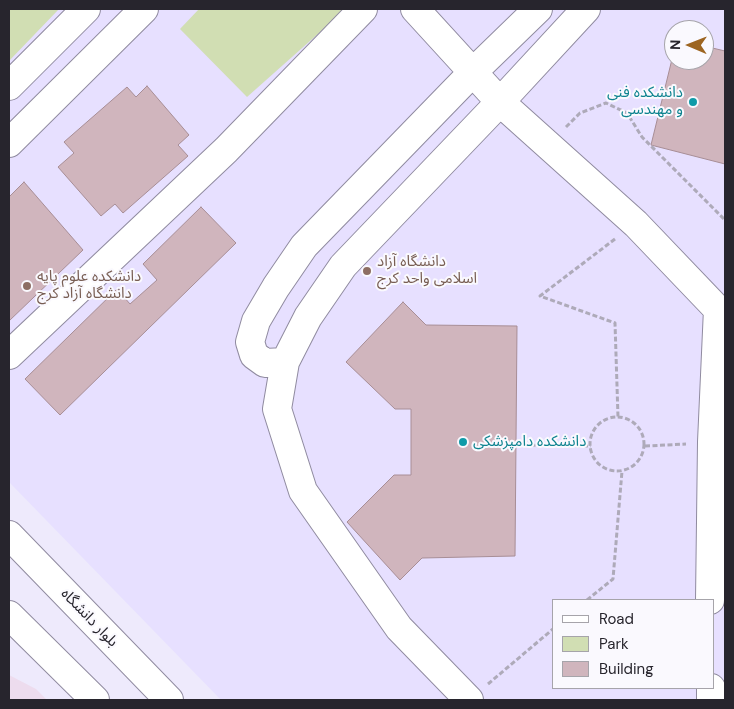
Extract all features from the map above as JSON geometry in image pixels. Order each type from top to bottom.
[{"type":"street","points":[[9,86],[86,9]]},
{"type":"street","points":[[9,143],[144,9]]},
{"type":"street","points":[[9,354],[226,150],[363,9]]},
{"type":"street","points":[[415,9],[500,102],[636,224],[722,313],[712,442],[710,599]]},
{"type":"street","points":[[285,362],[265,363],[254,355],[250,342],[256,322],[276,287],[304,246],[473,72],[538,9]]},
{"type":"street","points":[[469,700],[399,628],[303,491],[277,409],[285,362],[308,317],[343,266],[586,9]]},
{"type":"street","name":"بلوار دانشگاه","points":[[9,535],[169,700]]},
{"type":"street","points":[[9,615],[95,700]]},
{"type":"path","points":[[548,144],[580,113],[606,103],[627,113],[642,137],[725,220]]},
{"type":"path","points":[[618,417],[615,324],[540,296],[636,224]]},
{"type":"path","points":[[618,417],[634,423],[640,429],[644,446],[642,455],[637,463],[622,471],[604,468],[592,455],[591,446],[592,437],[601,423],[618,417]]},
{"type":"path","points":[[644,446],[712,442]]},
{"type":"path","points":[[523,445],[591,446]]},
{"type":"path","points":[[589,599],[613,579],[622,471]]},
{"type":"path","points":[[469,700],[552,630]]},
{"type":"shaded area","name":"دانشگاه آزاد اسلامی واحد کرج","points":[[9,9],[725,9],[725,700],[221,700],[9,482]]},
{"type":"shaded area","points":[[9,675],[36,689],[47,700],[9,700]]},
{"type":"green space","points":[[9,9],[59,9],[9,61]]},
{"type":"green space","points":[[199,9],[346,9],[247,97],[180,29]]},
{"type":"building","name":"دانشکده فنی و مهندسی","points":[[714,48],[725,51],[725,164],[651,145],[669,70],[714,70]]},
{"type":"building","points":[[147,86],[189,135],[178,145],[188,156],[123,213],[115,204],[101,216],[58,167],[74,153],[64,142],[127,87],[136,97]]},
{"type":"building","name":"دانشکده علوم پایه دانشگاه آزاد کرج","points":[[24,182],[83,250],[9,321],[9,197]]},
{"type":"building","points":[[201,207],[236,243],[60,415],[25,379],[117,289],[130,304],[157,280],[143,264]]},
{"type":"building","name":"دانشکده دامپزشکی","points":[[403,302],[426,325],[517,326],[515,556],[422,558],[400,580],[347,522],[394,475],[411,475],[411,409],[395,409],[346,362]]},
{"type":"place","name":"دانشکده فنی و مهندسی","points":[[693,102]]},
{"type":"place","name":"دانشگاه آزاد اسلامی واحد کرج","points":[[367,271]]},
{"type":"place","name":"دانشکده علوم پایه دانشگاه آزاد کرج","points":[[27,286]]},
{"type":"place","name":"دانشکده دامپزشکی","points":[[463,442]]}]
